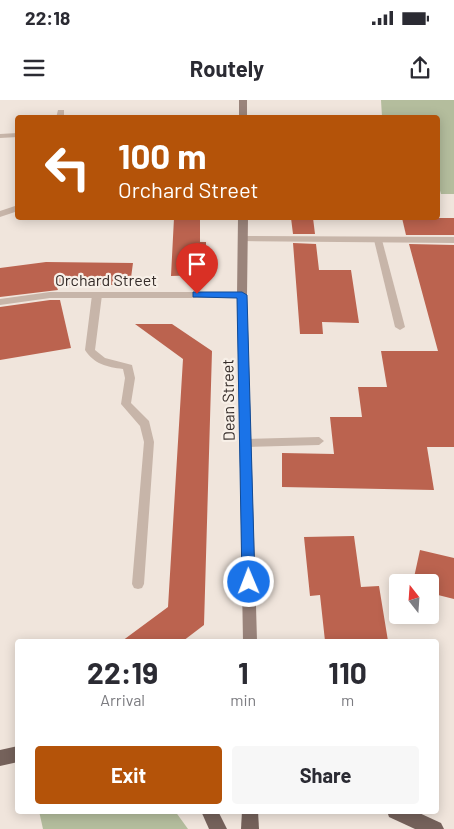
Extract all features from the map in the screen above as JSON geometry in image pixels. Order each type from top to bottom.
[{"type":"main road","points":[[242,100],[243,115]]},
{"type":"main road","name":"Dean Street","points":[[243,220],[242,295],[250,639]]},
{"type":"main road","points":[[0,758],[15,755]]},
{"type":"main road","points":[[210,814],[218,829]]},
{"type":"main road","points":[[250,814],[250,829]]},
{"type":"main road","points":[[402,814],[434,829]]},
{"type":"street","points":[[0,136],[15,135]]},
{"type":"street","points":[[0,214],[15,209]]},
{"type":"street","points":[[243,239],[454,240]]},
{"type":"street","name":"Orchard Street","points":[[0,302],[50,295],[242,295]]},
{"type":"lane","points":[[378,240],[400,327]]},
{"type":"lane","points":[[97,295],[90,350],[100,361],[128,367],[130,378],[126,404],[145,424],[149,442],[138,584]]},
{"type":"lane","points":[[245,443],[319,441]]},
{"type":"green space","points":[[381,100],[454,100],[454,194],[441,194],[440,191],[440,115],[382,115]]},
{"type":"green space","points":[[40,814],[177,814],[188,829],[43,829]]},
{"type":"building","points":[[454,218],[454,235],[406,235],[402,220]]},
{"type":"building","points":[[174,220],[200,220],[200,242],[206,242],[206,275],[171,276]]},
{"type":"building","points":[[291,220],[313,220],[315,234],[293,234]]},
{"type":"building","points":[[293,243],[316,244],[319,270],[351,270],[359,323],[322,322],[323,334],[300,334]]},
{"type":"building","points":[[409,244],[454,245],[454,447],[427,447],[434,490],[282,487],[282,453],[334,454],[330,417],[362,417],[358,387],[387,387],[381,351],[438,351]]},
{"type":"building","points":[[46,262],[133,263],[130,285],[56,285],[58,290],[0,297],[0,268]]},
{"type":"building","points":[[60,300],[71,348],[0,360],[0,307]]},
{"type":"building","points":[[135,324],[172,324],[212,351],[204,625],[186,639],[125,639],[168,607],[183,359]]},
{"type":"building","points":[[354,536],[361,587],[379,586],[388,639],[325,639],[320,595],[310,596],[304,537]]},
{"type":"building","points":[[420,550],[454,558],[454,599],[439,595],[439,574],[415,574]]},
{"type":"route","points":[[197,294],[242,295],[249,582]]}]
